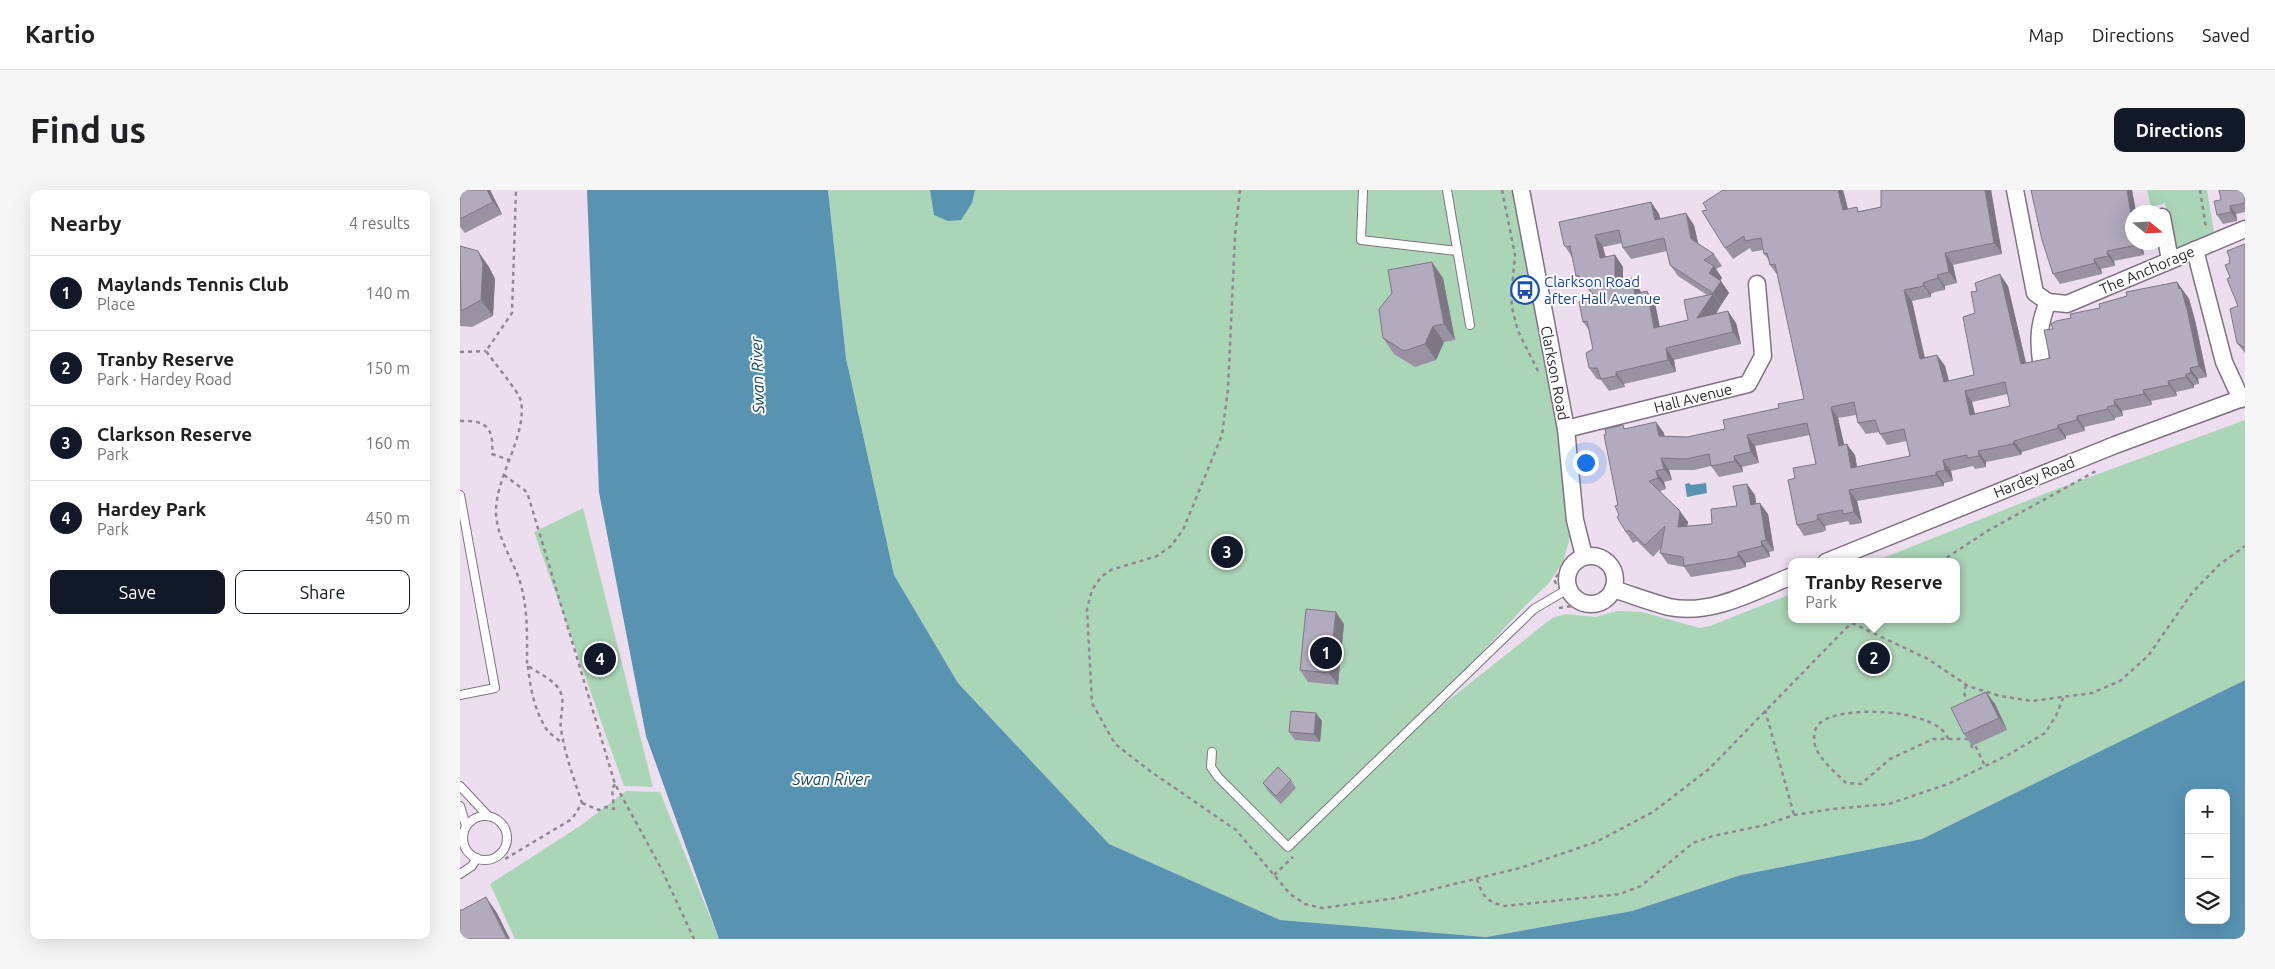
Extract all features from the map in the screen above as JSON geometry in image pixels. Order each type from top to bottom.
[{"type":"street","name":"Clarkson Road","points":[[1521,190],[1566,429],[1575,520],[1584,556]]},
{"type":"street","points":[[2015,190],[2035,293],[2048,302],[2040,319],[2038,339],[2041,361]]},
{"type":"street","name":"The Anchorage","points":[[2048,302],[2067,304],[2245,229]]},
{"type":"street","points":[[2202,247],[2224,362],[2243,398]]},
{"type":"street","points":[[2168,250],[2170,260]]},
{"type":"street","name":"Hall Avenue","points":[[1566,429],[1748,384],[1763,356],[1757,284]]},
{"type":"street","name":"Hardey Road","points":[[1836,558],[2115,445],[2243,398]]},
{"type":"street","points":[[1593,555],[1609,563],[1614,571],[1613,589],[1608,597],[1600,602],[1590,604],[1581,602],[1564,590],[1570,565],[1584,556],[1593,555]]},
{"type":"street","points":[[1613,589],[1670,607],[1692,609],[1717,606],[1788,578]]},
{"type":"lane","points":[[1363,190],[1361,240],[1457,251]]},
{"type":"lane","points":[[1447,190],[1470,325]]},
{"type":"lane","points":[[460,495],[495,688],[460,695]]},
{"type":"lane","points":[[1212,752],[1212,767],[1218,777],[1288,847],[1534,609],[1564,590]]},
{"type":"lane","points":[[460,786],[488,816]]},
{"type":"lane","points":[[460,806],[466,826],[462,843],[466,849],[477,858],[488,860],[499,854],[506,842],[505,828],[495,818],[488,816],[476,818],[466,826]]},
{"type":"lane","points":[[460,874],[472,866],[477,858]]},
{"type":"path","points":[[486,352],[512,313],[516,190]]},
{"type":"path","points":[[1240,190],[1235,236],[1228,389],[1222,434],[1183,530],[1171,546],[1157,556],[1110,570],[1101,577],[1092,590],[1087,609],[1092,703],[1115,744],[1150,772],[1236,830],[1290,894],[1305,904],[1322,908],[1398,898],[1520,868],[1596,842],[1653,812],[1709,769],[1851,623]]},
{"type":"path","points":[[1502,190],[1515,255],[1513,312],[1518,331],[1540,375]]},
{"type":"path","points":[[2200,190],[2202,247]]},
{"type":"path","points":[[460,352],[486,352]]},
{"type":"path","points":[[486,352],[521,400],[519,428],[497,496],[496,512],[499,532],[522,588],[530,685],[537,708],[548,731],[564,744]]},
{"type":"path","points":[[460,421],[477,420],[488,428],[493,439],[492,454],[509,460]]},
{"type":"path","points":[[1946,558],[1989,530],[2098,470]]},
{"type":"path","points":[[504,475],[527,492],[615,784],[661,868],[694,939]]},
{"type":"path","points":[[1854,623],[1928,659],[1966,685],[2000,696],[2032,701],[2092,694],[2120,681],[2148,656],[2192,593],[2219,565],[2245,546]]},
{"type":"path","points":[[1566,606],[1564,590],[1554,579],[1565,567],[1567,552]]},
{"type":"path","points":[[499,854],[505,858],[518,852],[572,819],[582,803],[560,726],[563,702],[560,690],[527,665]]},
{"type":"path","points":[[1966,685],[1964,692],[1969,710]]},
{"type":"path","points":[[1477,878],[1481,894],[1490,903],[1505,906],[1620,894],[1641,886],[1694,843],[1713,836],[1765,825],[1794,815],[1832,809],[1890,804],[1948,784],[2045,733],[2056,716],[2063,698]]},
{"type":"path","points":[[1765,710],[1794,815]]},
{"type":"path","points":[[1948,739],[1946,733],[1940,728],[1906,714],[1862,713],[1833,717],[1820,722],[1815,728],[1814,745],[1821,757],[1846,783],[1852,785],[1861,784],[1890,758],[1933,739],[1948,739],[1969,739]]},
{"type":"path","points":[[1966,733],[1972,746],[1975,745],[1985,766]]},
{"type":"path","points":[[582,803],[599,810],[606,807],[614,809],[612,789],[615,784]]},
{"type":"green space","points":[[828,190],[1521,190],[1575,520],[1563,562],[1549,583],[1525,606],[1406,734],[1552,618],[1566,614],[1596,617],[1617,611],[1642,612],[1700,628],[1710,626],[1788,595],[1788,623],[1960,623],[1960,558],[1883,558],[2049,492],[2245,420],[2245,680],[1922,839],[1741,875],[1632,911],[1486,937],[1280,920],[1109,844],[958,683],[894,575],[846,358]]},
{"type":"green space","points":[[2147,190],[2207,190],[2215,238],[2176,251],[2170,225],[2170,205],[2165,205],[2165,203],[2151,205]]},
{"type":"green space","points":[[583,508],[653,787],[624,786],[534,532]]},
{"type":"green space","points":[[626,791],[660,792],[719,939],[515,939],[490,884],[580,826]]},
{"type":"water","name":"Swan River","points":[[587,190],[828,190],[846,358],[894,575],[958,683],[1109,844],[1280,920],[1486,937],[1632,911],[1741,875],[1922,839],[2245,680],[2245,939],[719,939],[646,736],[599,492]]},
{"type":"water","points":[[930,190],[975,190],[972,203],[961,220],[948,221],[934,215]]},
{"type":"water","points":[[1689,483],[1691,485],[1706,483],[1707,493],[1687,497],[1685,484]]},
{"type":"building","points":[[460,190],[487,190],[493,202],[460,219]]},
{"type":"building","points":[[1723,190],[1838,190],[1843,210],[1857,207],[1858,212],[1881,207],[1881,190],[1985,190],[1994,243],[1945,253],[1949,272],[1937,275],[1938,278],[1923,283],[1924,286],[1904,290],[1920,359],[1937,355],[1944,382],[1974,375],[1963,317],[1975,313],[1971,292],[1977,291],[1975,283],[2000,274],[2021,364],[2050,358],[2044,330],[2053,329],[2051,324],[2056,321],[2071,318],[2070,314],[2100,308],[2099,304],[2127,296],[2126,292],[2177,282],[2179,289],[2181,288],[2187,309],[2199,366],[2190,368],[2191,373],[2186,374],[2186,377],[2168,381],[2169,385],[2143,390],[2144,394],[2114,400],[2115,405],[2107,407],[2108,409],[2077,416],[2077,420],[2058,425],[2058,428],[2014,441],[2013,444],[1978,451],[1979,456],[1967,458],[1967,455],[1943,460],[1945,470],[1936,472],[1936,475],[1849,490],[1854,512],[1843,514],[1842,510],[1817,515],[1818,519],[1815,521],[1797,525],[1788,480],[1795,478],[1793,468],[1816,464],[1807,423],[1747,435],[1751,452],[1734,456],[1735,461],[1711,466],[1709,454],[1686,459],[1661,458],[1664,469],[1656,471],[1658,478],[1649,481],[1680,511],[1678,527],[1712,524],[1711,509],[1737,506],[1733,486],[1747,484],[1751,505],[1760,503],[1766,540],[1761,541],[1762,546],[1738,552],[1738,556],[1732,558],[1684,566],[1683,557],[1660,553],[1665,526],[1645,545],[1629,530],[1626,532],[1617,517],[1619,515],[1615,506],[1618,505],[1604,435],[1606,434],[1605,429],[1623,425],[1624,429],[1656,422],[1659,436],[1687,437],[1725,429],[1723,420],[1779,408],[1778,404],[1804,399],[1775,264],[1770,265],[1767,253],[1764,254],[1761,238],[1745,241],[1744,236],[1725,248],[1702,211],[1707,210],[1703,203]],"holes":[[[2005,382],[2010,406],[1970,415],[1965,391]],[[1854,402],[1858,423],[1875,420],[1880,434],[1904,429],[1910,456],[1851,468],[1847,444],[1839,446],[1831,407]]]},
{"type":"building","points":[[2031,190],[2127,190],[2130,205],[2125,205],[2125,247],[2107,251],[2108,256],[2094,259],[2095,263],[2053,274],[2042,240]]},
{"type":"building","points":[[2219,190],[2245,190],[2245,203],[2230,206],[2231,212],[2217,215],[2214,201],[2221,200]]},
{"type":"building","points":[[1651,202],[1655,220],[1686,213],[1691,239],[1714,254],[1704,260],[1714,266],[1709,273],[1721,281],[1713,293],[1670,265],[1664,238],[1623,248],[1619,230],[1595,235],[1600,258],[1615,255],[1615,281],[1632,278],[1635,294],[1647,291],[1654,328],[1688,320],[1684,300],[1713,294],[1697,318],[1728,311],[1733,332],[1666,348],[1668,360],[1616,372],[1616,376],[1601,379],[1597,368],[1589,368],[1586,353],[1593,349],[1587,321],[1583,322],[1579,302],[1596,298],[1578,275],[1576,276],[1570,246],[1566,247],[1564,245],[1559,222]]},
{"type":"building","points":[[2245,244],[2245,348],[2237,343],[2230,309],[2238,306],[2227,279],[2230,277],[2225,265],[2230,263],[2227,251]]},
{"type":"building","points":[[460,246],[478,251],[483,263],[481,300],[461,311]]},
{"type":"building","points":[[1432,262],[1444,324],[1433,326],[1425,344],[1404,351],[1383,338],[1379,309],[1392,293],[1388,270]]},
{"type":"building","points":[[1306,609],[1336,612],[1329,673],[1300,670]]},
{"type":"building","points":[[1986,692],[1999,718],[1964,734],[1951,708]]},
{"type":"building","points":[[1291,711],[1316,713],[1314,734],[1289,732]]},
{"type":"building","points":[[1278,767],[1291,780],[1276,796],[1263,783]]},
{"type":"building","points":[[486,897],[507,939],[460,939],[460,910]]},
{"type":"place","name":"Clarkson Road after Hall Avenue","points":[[1525,290]]},
{"type":"place","name":"Clarkson Reserve","points":[[1227,552]]},
{"type":"place","name":"Maylands Tennis Club","points":[[1326,653]]},
{"type":"place","name":"Tranby Reserve","points":[[1874,658]]},
{"type":"place","name":"Hardey Park","points":[[600,659]]}]
